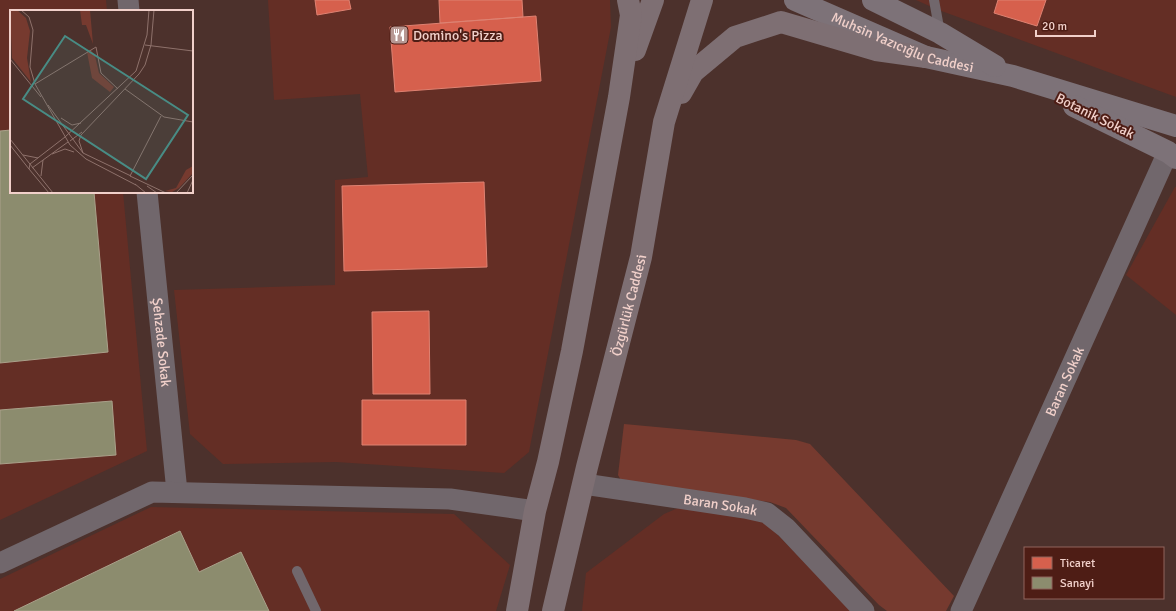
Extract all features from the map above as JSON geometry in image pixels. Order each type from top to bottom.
[{"type":"main road","points":[[517,611],[535,511],[548,462],[572,351],[618,97],[631,15],[628,0]]},
{"type":"main road","points":[[618,97],[653,0]]},
{"type":"main road","name":"Özgürlük Caddesi","points":[[553,611],[641,257],[664,122],[702,0]]},
{"type":"main road","name":"Muhsin Yazıcığlu Caddesi","points":[[795,0],[926,57],[1013,76],[1176,126]]},
{"type":"main road","name":"Muhsin Yazıcığlu Caddesi","points":[[873,0],[940,33],[1013,76]]},
{"type":"main road","points":[[664,122],[693,72],[735,37],[781,22],[876,50],[926,57]]},
{"type":"main road","name":"Botanik Sokak","points":[[1013,76],[1172,155]]},
{"type":"street","points":[[128,0],[129,10]]},
{"type":"street","name":"Baran Sokak","points":[[961,611],[1172,155]]},
{"type":"street","name":"Şehzade Sokak","points":[[147,193],[177,492]]},
{"type":"street","name":"Baran Sokak","points":[[584,484],[745,508],[767,514],[786,528],[864,611]]},
{"type":"street","points":[[0,563],[152,492],[450,499],[535,511]]},
{"type":"lane","points":[[934,0],[940,33]]},
{"type":"lane","points":[[297,571],[316,611]]},
{"type":"shaded area","points":[[0,0],[106,0],[107,10],[10,10],[10,193],[123,193],[147,451],[0,520]]},
{"type":"shaded area","points":[[268,0],[610,0],[611,27],[529,452],[504,473],[336,462],[223,464],[190,434],[174,290],[335,285],[335,180],[368,177],[360,94],[274,100]]},
{"type":"shaded area","points":[[916,0],[1176,0],[1176,97],[936,9]]},
{"type":"shaded area","points":[[1176,187],[1176,315],[1126,275]]},
{"type":"shaded area","points":[[624,424],[796,440],[810,444],[954,596],[946,611],[887,611],[879,605],[786,508],[770,502],[622,482],[618,475]]},
{"type":"shaded area","points":[[151,507],[454,514],[510,565],[496,611],[0,611],[0,579]]},
{"type":"shaded area","points":[[678,508],[755,518],[769,526],[852,611],[582,611],[586,573],[664,514]]},
{"type":"building: Ticaret","points":[[315,0],[349,0],[351,9],[317,15]]},
{"type":"building: Ticaret","points":[[439,0],[522,0],[523,17],[440,23]]},
{"type":"building: Ticaret","points":[[998,0],[1046,0],[1037,26],[994,13]]},
{"type":"building: Ticaret","points":[[536,16],[541,81],[395,92],[390,27]]},
{"type":"building: Ticaret","points":[[484,182],[487,267],[344,271],[342,186]]},
{"type":"building: Ticaret","points":[[429,311],[430,394],[373,394],[372,312]]},
{"type":"building: Ticaret","points":[[362,400],[466,400],[466,445],[362,445]]},
{"type":"building: Sanayi","points":[[10,130],[10,193],[94,193],[108,352],[0,363],[0,131]]},
{"type":"building: Sanayi","points":[[112,401],[116,455],[0,464],[0,410]]},
{"type":"building: Sanayi","points":[[180,531],[199,572],[241,552],[269,611],[14,611]]},
{"type":"place","name":"Domino's Pizza","points":[[399,35]]}]
